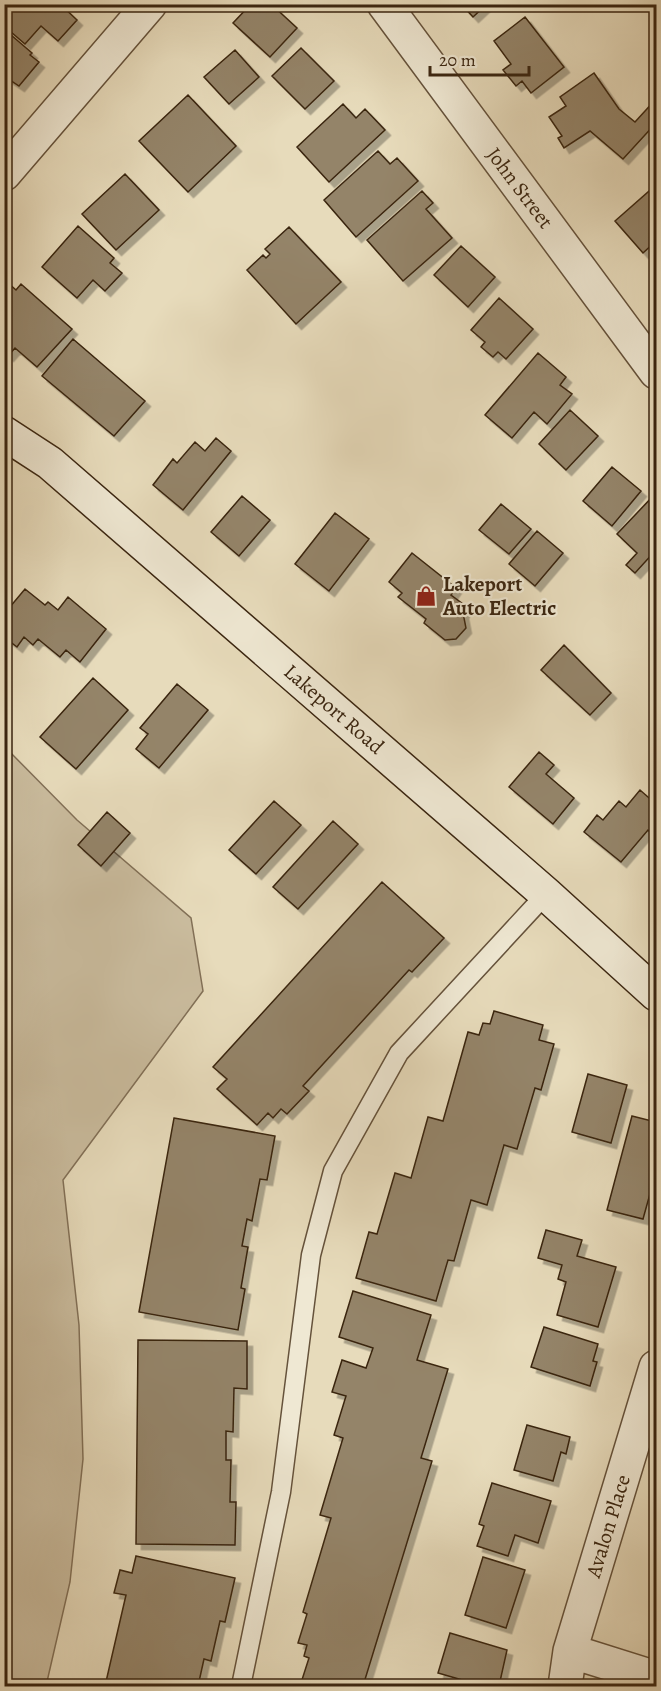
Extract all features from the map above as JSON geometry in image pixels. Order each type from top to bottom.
[{"type":"street","points":[[4,174],[150,4]]},
{"type":"street","name":"John Street","points":[[384,4],[657,372]]},
{"type":"street","name":"Lakeport Road","points":[[4,433],[50,463],[546,894],[657,994]]},
{"type":"street","name":"Avalon Place","points":[[565,1686],[570,1651],[657,1367]]},
{"type":"street","points":[[570,1651],[657,1678]]},
{"type":"lane","points":[[241,1686],[281,1491],[311,1255],[333,1171],[399,1053],[546,894]]},
{"type":"shaded area","points":[[4,746],[77,820],[191,918],[203,991],[63,1180],[79,1325],[83,1459],[70,1582],[46,1686],[4,1686]]},
{"type":"building","points":[[4,4],[60,4],[77,20],[58,41],[41,26],[25,44],[4,26]]},
{"type":"building","points":[[251,4],[271,4],[297,28],[270,57],[233,23]]},
{"type":"building","points":[[461,4],[487,4],[473,17]]},
{"type":"building","points":[[525,17],[564,67],[531,93],[522,81],[516,86],[503,70],[511,64],[494,41]]},
{"type":"building","points":[[4,29],[39,62],[19,86],[4,76]]},
{"type":"building","points":[[301,48],[334,81],[305,109],[272,76]]},
{"type":"building","points":[[235,50],[259,77],[229,104],[204,77]]},
{"type":"building","points":[[594,73],[619,109],[635,122],[656,99],[656,123],[623,159],[590,131],[564,148],[558,138],[562,136],[549,117],[566,106],[560,97]]},
{"type":"building","points":[[188,95],[236,146],[188,192],[139,141]]},
{"type":"building","points":[[343,104],[356,118],[365,109],[385,130],[329,182],[297,147]]},
{"type":"building","points":[[378,151],[390,164],[397,158],[418,181],[356,237],[324,200]]},
{"type":"building","points":[[125,174],[159,210],[116,250],[82,214]]},
{"type":"building","points":[[656,185],[656,241],[643,253],[615,221]]},
{"type":"building","points":[[422,191],[433,203],[426,209],[452,238],[403,281],[367,240]]},
{"type":"building","points":[[78,226],[114,258],[110,263],[122,273],[105,291],[93,280],[77,298],[42,267]]},
{"type":"building","points":[[289,227],[341,282],[296,324],[247,270],[263,255],[266,258],[270,254],[265,249]]},
{"type":"building","points":[[461,246],[495,277],[468,307],[434,275]]},
{"type":"building","points":[[7,282],[16,290],[21,284],[72,329],[37,367],[15,348],[8,356],[4,353]]},
{"type":"building","points":[[499,298],[533,329],[506,359],[498,352],[493,357],[481,347],[485,342],[471,330]]},
{"type":"building","points":[[73,339],[145,401],[114,436],[42,376]]},
{"type":"building","points":[[538,353],[566,377],[560,385],[572,394],[547,424],[534,412],[512,438],[485,415]]},
{"type":"building","points":[[570,410],[598,436],[566,470],[539,444]]},
{"type":"building","points":[[216,438],[231,451],[183,510],[153,485],[173,459],[177,463],[195,442],[205,451]]},
{"type":"building","points":[[612,467],[641,491],[612,526],[583,501]]},
{"type":"building","points":[[656,493],[656,550],[635,573],[626,565],[637,553],[617,534]]},
{"type":"building","points":[[242,496],[270,520],[239,556],[211,532]]},
{"type":"building","points":[[501,504],[531,529],[509,554],[479,530]]},
{"type":"building","points":[[335,513],[369,539],[329,591],[295,564]]},
{"type":"building","points":[[537,531],[563,553],[535,586],[509,564]]},
{"type":"building","name":"Lakeport Auto Electric","points":[[412,553],[456,588],[451,595],[467,607],[463,613],[466,628],[456,639],[445,640],[424,623],[426,619],[398,597],[402,593],[389,582]]},
{"type":"building","points":[[25,589],[45,605],[48,602],[58,610],[68,597],[106,629],[80,662],[66,650],[60,657],[38,639],[33,645],[24,637],[17,647],[4,637],[4,614]]},
{"type":"building","points":[[564,645],[611,693],[590,715],[541,670]]},
{"type":"building","points":[[93,678],[128,710],[76,769],[40,737]]},
{"type":"building","points":[[177,684],[208,710],[159,768],[136,749],[148,734],[140,728]]},
{"type":"building","points":[[539,752],[554,765],[546,774],[574,798],[553,824],[509,787]]},
{"type":"building","points":[[640,790],[656,804],[656,837],[648,830],[621,862],[584,832],[597,815],[603,820],[619,801],[626,807]]},
{"type":"building","points":[[274,801],[301,825],[256,874],[229,850]]},
{"type":"building","points":[[107,812],[130,833],[101,866],[78,845]]},
{"type":"building","points":[[333,821],[358,844],[298,909],[273,887]]},
{"type":"building","points":[[382,882],[444,938],[412,972],[409,970],[303,1086],[309,1091],[287,1114],[281,1109],[273,1118],[268,1113],[257,1125],[217,1089],[227,1079],[213,1067]]},
{"type":"building","points":[[494,1011],[543,1025],[539,1040],[554,1044],[541,1090],[535,1088],[517,1149],[504,1145],[487,1205],[471,1200],[454,1261],[448,1260],[436,1301],[356,1278],[369,1232],[377,1234],[395,1173],[411,1178],[428,1117],[443,1121],[468,1032],[479,1035],[483,1023],[490,1024]]},
{"type":"building","points":[[588,1074],[627,1085],[611,1143],[572,1132]]},
{"type":"building","points":[[632,1116],[656,1122],[656,1191],[651,1190],[643,1219],[607,1210]]},
{"type":"building","points":[[174,1118],[275,1136],[267,1180],[260,1179],[252,1221],[247,1219],[242,1246],[248,1247],[241,1288],[245,1289],[238,1330],[139,1312]]},
{"type":"building","points":[[546,1230],[582,1240],[577,1256],[616,1267],[598,1327],[557,1315],[566,1282],[558,1279],[562,1265],[538,1258]]},
{"type":"building","points":[[353,1291],[431,1315],[417,1360],[448,1369],[421,1458],[432,1461],[363,1686],[300,1686],[309,1658],[304,1656],[307,1645],[298,1643],[307,1614],[303,1612],[331,1518],[320,1515],[343,1438],[334,1435],[346,1396],[332,1392],[342,1360],[366,1368],[373,1348],[339,1337]]},
{"type":"building","points":[[544,1327],[598,1344],[593,1361],[597,1362],[590,1386],[531,1367]]},
{"type":"building","points":[[138,1340],[247,1341],[247,1389],[234,1388],[233,1432],[226,1431],[226,1460],[231,1460],[230,1502],[236,1502],[235,1545],[136,1544]]},
{"type":"building","points":[[527,1425],[570,1437],[566,1454],[561,1452],[553,1481],[514,1470]]},
{"type":"building","points":[[492,1483],[551,1501],[538,1543],[515,1535],[508,1556],[477,1546],[484,1526],[479,1524]]},
{"type":"building","points":[[136,1556],[235,1578],[225,1622],[220,1621],[211,1661],[204,1659],[198,1686],[105,1686],[126,1595],[114,1593],[120,1570],[132,1573]]},
{"type":"building","points":[[483,1557],[525,1570],[506,1628],[465,1615]]},
{"type":"building","points":[[450,1633],[507,1650],[499,1686],[483,1686],[438,1673]]},
{"type":"place","name":"Lakeport Auto Electric","points":[[426,596]]}]
